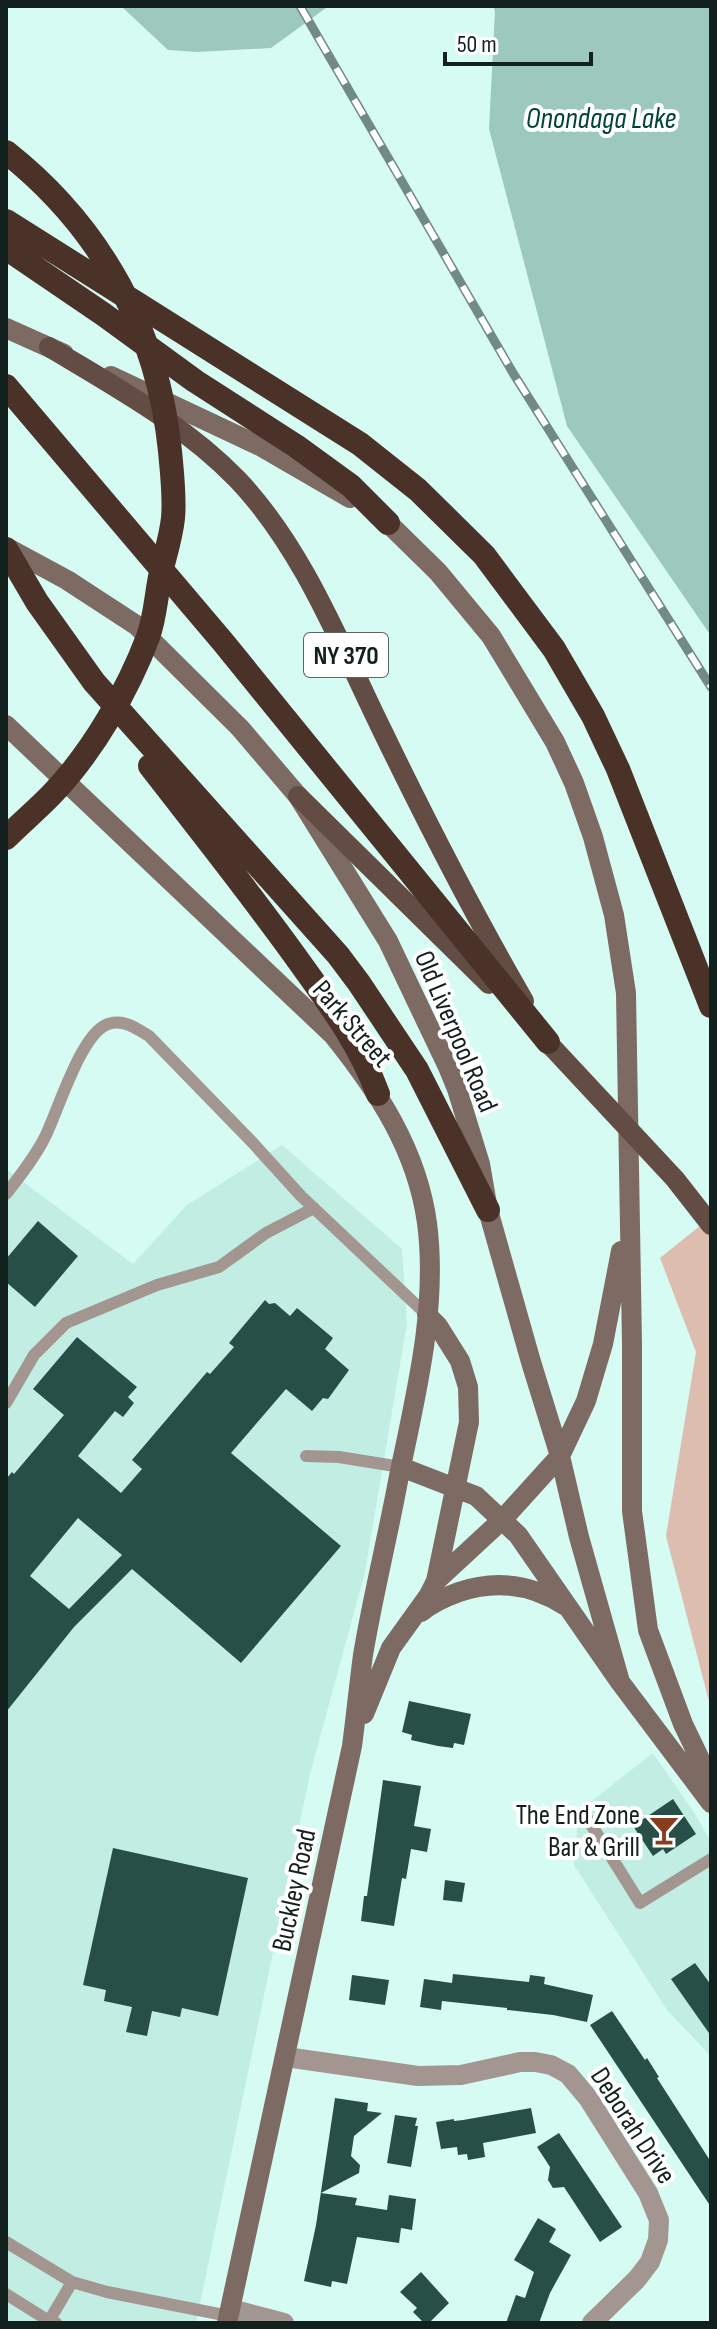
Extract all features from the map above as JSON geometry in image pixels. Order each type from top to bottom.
[{"type":"highway","points":[[6,152],[44,183],[99,250],[125,293],[147,342],[164,409],[172,467],[173,517],[149,635],[121,694],[82,758],[54,791],[6,838]]},
{"type":"highway","points":[[6,221],[360,444],[418,490],[484,555],[554,649],[593,716],[618,769],[711,1006]]},
{"type":"highway","points":[[6,248],[195,381],[296,446],[351,486],[388,523]]},
{"type":"highway","points":[[6,386],[223,642],[548,1042]]},
{"type":"highway","points":[[6,548],[37,602],[94,682],[352,973],[417,1070],[488,1210]]},
{"type":"highway","points":[[75,655],[106,710],[282,938],[351,1035],[378,1094]]},
{"type":"main road","name":"NY 370","points":[[6,328],[49,347],[174,426],[216,459],[274,523],[319,599],[418,805],[548,1042]]},
{"type":"main road","points":[[49,347],[262,447],[339,490],[388,523],[438,572],[491,636],[555,742],[574,783],[593,837],[622,958],[627,1025],[632,1511],[648,1630],[683,1724],[711,1782]]},
{"type":"main road","name":"Old Liverpool Road","points":[[6,548],[67,580],[136,625],[240,728],[298,796],[388,941],[457,1089],[620,1682]]},
{"type":"main road","name":"Park Street","points":[[6,725],[333,1035],[378,1094],[393,1120],[416,1178],[426,1221],[431,1268],[414,1405],[401,1467]]},
{"type":"main road","name":"NY 370","points":[[298,796],[548,1042],[675,1179],[711,1225]]},
{"type":"main road","points":[[436,1581],[503,1519],[560,1456],[586,1401],[603,1344],[628,1215]]},
{"type":"main road","points":[[352,1746],[391,1648],[436,1581],[469,1422],[468,1387],[460,1361],[438,1326],[427,1315]]},
{"type":"main road","name":"Old Liverpool Road","points":[[401,1467],[476,1496],[518,1535],[620,1682],[711,1803]]},
{"type":"main road","name":"Buckley Road","points":[[229,2316],[352,1746],[363,1654],[401,1467]]},
{"type":"main road","points":[[407,1626],[440,1599],[474,1587],[504,1584],[536,1590],[570,1609]]},
{"type":"street","name":"Deborah Drive","points":[[286,2057],[418,2076],[461,2075],[520,2062],[551,2065],[568,2074],[588,2098],[640,2181],[659,2220],[658,2240],[650,2262],[592,2323]]},
{"type":"street","points":[[229,2316],[284,2323]]},
{"type":"lane","points":[[6,1194],[44,1139],[79,1057],[93,1035],[108,1024],[126,1023],[149,1036],[314,1208],[427,1315]]},
{"type":"lane","points":[[6,1403],[34,1355],[66,1323],[157,1285],[219,1267],[266,1233],[314,1208]]},
{"type":"lane","points":[[306,1456],[339,1457],[401,1467]]},
{"type":"lane","points":[[587,1818],[640,1903],[711,1859]]},
{"type":"lane","points":[[6,2242],[72,2282],[229,2316]]},
{"type":"lane","points":[[6,2294],[52,2322],[72,2282]]},
{"type":"shaded area","points":[[282,1145],[402,1249],[407,1323],[365,1572],[310,1774],[196,2323],[6,2323],[6,1169],[133,1264],[187,1205]]},
{"type":"shaded area","points":[[711,1217],[711,1709],[666,1536],[696,1352],[660,1258]]},
{"type":"shaded area","points":[[653,1753],[711,1842],[711,2056],[667,2010],[574,1865],[579,1811]]},
{"type":"water","points":[[121,6],[334,6],[326,8],[271,48],[197,52],[168,50]]},
{"type":"water","name":"Onondaga Lake","points":[[493,6],[711,6],[711,636],[567,426],[489,129]]},
{"type":"building","points":[[38,1221],[78,1256],[35,1307],[6,1282],[6,1259]]},
{"type":"building","points":[[265,1300],[269,1304],[275,1303],[290,1316],[297,1308],[333,1338],[325,1349],[349,1370],[328,1399],[323,1398],[312,1411],[286,1389],[231,1453],[341,1546],[241,1663],[132,1569],[74,1627],[6,1712],[6,1479],[12,1472],[14,1474],[64,1415],[33,1389],[77,1337],[137,1387],[128,1397],[134,1403],[123,1417],[115,1411],[78,1456],[121,1493],[142,1469],[132,1460],[207,1372],[210,1374],[234,1347],[229,1343]],"holes":[[[78,1518],[122,1555],[69,1609],[30,1576]]]},
{"type":"building","points":[[409,1701],[471,1714],[464,1745],[454,1743],[453,1748],[411,1740],[412,1735],[402,1732]]},
{"type":"building","points":[[383,1780],[421,1786],[414,1826],[431,1829],[427,1852],[411,1849],[406,1879],[402,1878],[394,1926],[361,1921]]},
{"type":"building","name":"The End Zone Bar & Grill","points":[[673,1799],[696,1834],[666,1854],[663,1849],[653,1856],[633,1826]]},
{"type":"building","points":[[113,1848],[248,1878],[218,2016],[182,2008],[180,2017],[152,2011],[147,2036],[126,2032],[132,2007],[104,2001],[106,1990],[83,1985]]},
{"type":"building","points":[[445,1880],[465,1883],[462,1902],[443,1900]]},
{"type":"building","points":[[695,1963],[711,1985],[711,2036],[671,1979]]},
{"type":"building","points":[[453,1974],[529,1982],[530,1975],[545,1977],[544,1984],[593,1995],[587,2022],[442,2001],[441,2010],[420,2007],[424,1979],[452,1983]]},
{"type":"building","points":[[352,1975],[389,1980],[385,2005],[349,2000]]},
{"type":"building","points":[[612,2011],[645,2060],[647,2058],[711,2162],[711,2207],[590,2025]]},
{"type":"building","points":[[335,2098],[368,2103],[367,2111],[382,2113],[354,2136],[351,2156],[360,2165],[359,2173],[321,2193],[357,2198],[355,2205],[387,2210],[389,2195],[416,2199],[412,2230],[401,2228],[399,2243],[357,2237],[347,2284],[332,2281],[331,2287],[304,2281],[316,2225]]},
{"type":"building","points":[[531,2108],[536,2133],[483,2143],[485,2157],[468,2160],[467,2154],[458,2155],[457,2147],[441,2149],[436,2122]]},
{"type":"building","points":[[395,2115],[417,2118],[411,2167],[387,2163]]},
{"type":"building","points":[[559,2133],[622,2227],[600,2242],[564,2187],[553,2188],[548,2180],[550,2167],[537,2147]]},
{"type":"building","points":[[538,2218],[556,2229],[549,2242],[571,2255],[550,2293],[539,2323],[506,2323],[516,2295],[525,2298],[534,2272],[514,2260]]},
{"type":"building","points":[[421,2272],[449,2303],[429,2323],[424,2323],[413,2312],[417,2308],[400,2292]]},
{"type":"railway","points":[[300,6],[513,373],[711,687]]},
{"type":"place","name":"The End Zone Bar & Grill","points":[[664,1830]]}]
